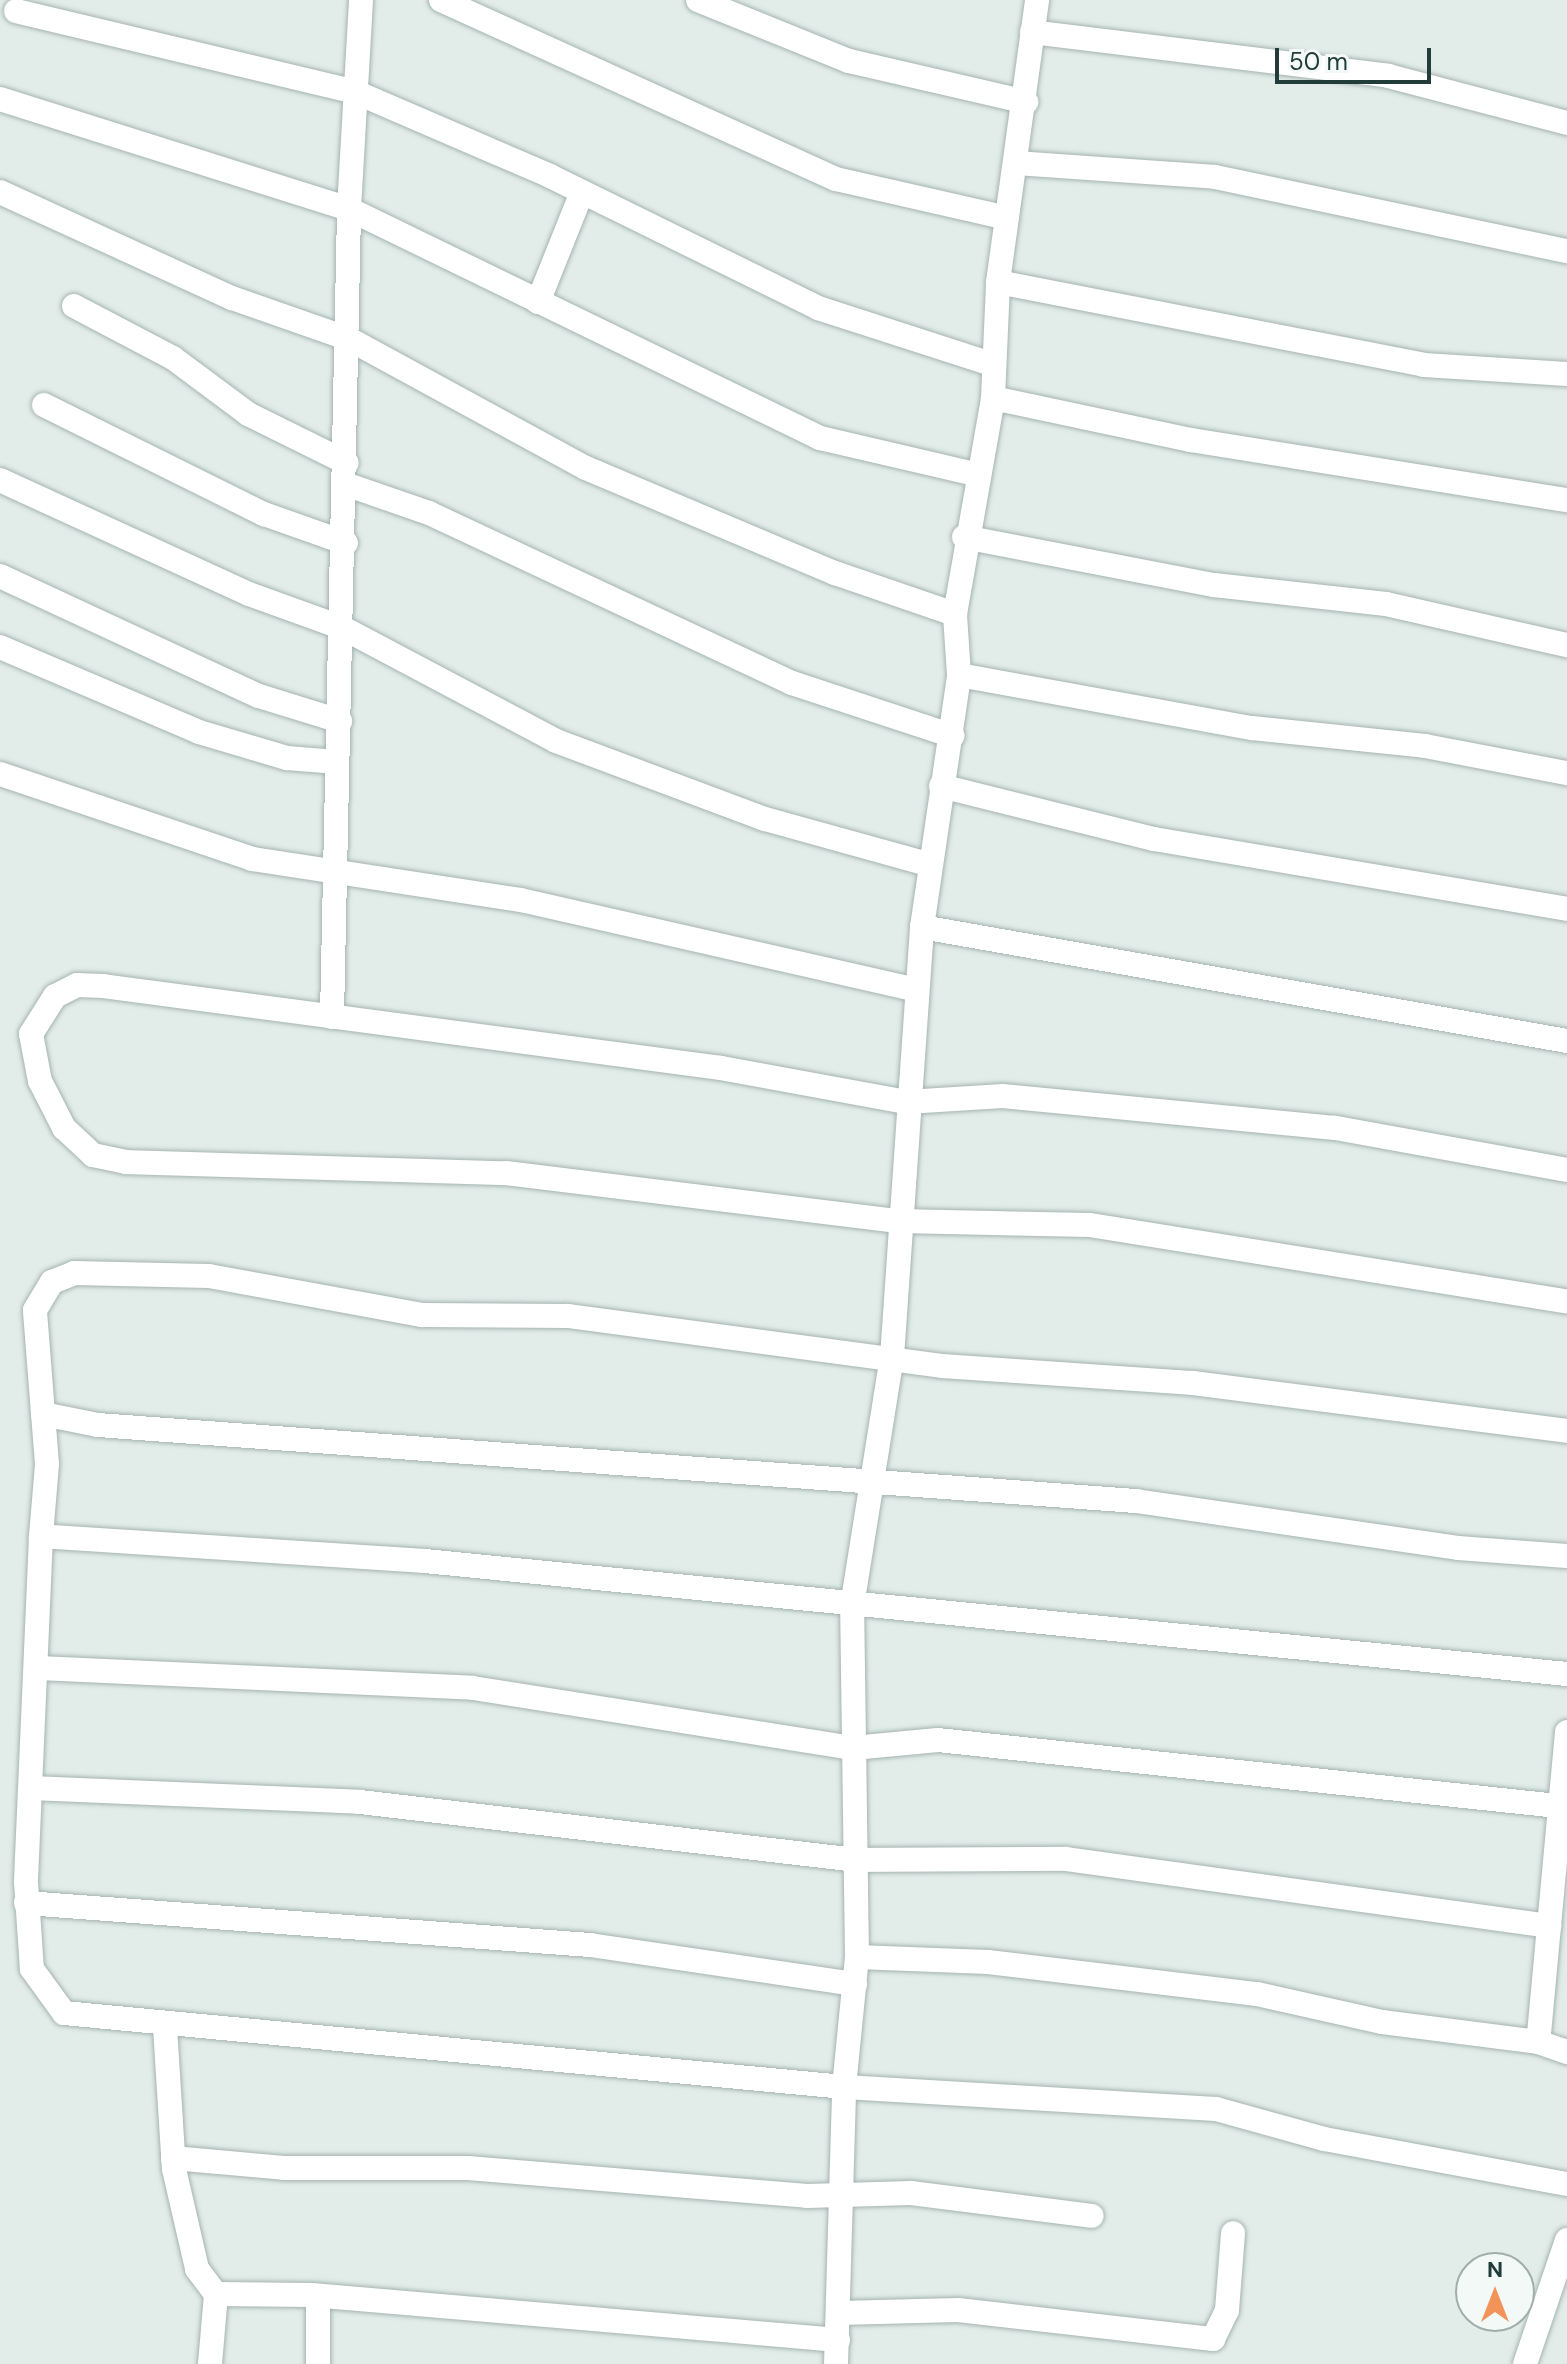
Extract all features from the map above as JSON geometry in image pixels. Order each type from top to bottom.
[{"type":"street","points":[[332,1017],[337,762],[348,474],[349,209],[353,91],[361,0]]},
{"type":"street","points":[[441,0],[836,179],[1007,218]]},
{"type":"street","points":[[698,0],[849,61],[1026,102]]},
{"type":"street","points":[[216,2294],[318,2296],[837,2352],[844,2087],[857,1957],[852,1606],[874,1486],[892,1357],[906,1102],[922,927],[941,786],[953,736],[959,675],[955,614],[964,537],[993,398],[998,282],[1026,102],[1037,0]]},
{"type":"street","points":[[16,11],[353,91],[582,192],[818,308],[994,365]]},
{"type":"street","points":[[1032,32],[1388,76],[1567,123]]},
{"type":"street","points":[[0,99],[349,209],[820,438],[979,475]]},
{"type":"street","points":[[1017,163],[1228,179],[1567,251]]},
{"type":"street","points":[[0,192],[232,298],[349,339],[586,468],[835,573],[955,614]]},
{"type":"street","points":[[538,302],[582,192]]},
{"type":"street","points":[[998,282],[1424,365],[1567,374]]},
{"type":"street","points":[[74,306],[173,358],[248,414],[348,474],[792,683],[953,736]]},
{"type":"street","points":[[993,398],[1191,440],[1567,500]]},
{"type":"street","points":[[44,405],[264,514],[346,543]]},
{"type":"street","points":[[0,480],[249,594],[343,628],[556,741],[765,819],[931,865]]},
{"type":"street","points":[[964,537],[1214,585],[1386,604],[1567,645]]},
{"type":"street","points":[[0,576],[259,696],[340,721]]},
{"type":"street","points":[[0,647],[199,732],[287,758],[337,762]]},
{"type":"street","points":[[959,675],[1252,728],[1425,746],[1567,773]]},
{"type":"street","points":[[0,774],[224,851],[336,872],[521,900],[917,990]]},
{"type":"street","points":[[941,786],[1154,839],[1567,909]]},
{"type":"street","points":[[922,927],[1567,1041]]},
{"type":"street","points":[[1567,1170],[1335,1128],[1003,1096],[906,1102],[721,1068],[77,985],[41,1011],[31,1034],[53,1109],[93,1155],[506,1173],[898,1221],[1090,1225],[1567,1301]]},
{"type":"street","points":[[1567,1431],[1207,1385],[892,1357],[568,1316],[422,1315],[209,1276],[74,1273],[52,1282],[35,1310],[43,1414],[40,1668],[26,1903],[32,1969],[54,2007],[165,2027],[844,2087],[1216,2109],[1324,2139],[1567,2184]]},
{"type":"street","points":[[43,1414],[98,1425],[351,1438],[874,1486],[1136,1501],[1458,1548],[1567,1556]]},
{"type":"street","points":[[41,1536],[425,1561],[852,1606],[1567,1674]]},
{"type":"street","points":[[40,1668],[473,1688],[853,1748],[938,1740],[1564,1806]]},
{"type":"street","points":[[1538,2042],[1554,1937],[1567,1732]]},
{"type":"street","points":[[31,1788],[360,1802],[857,1860],[1066,1859],[1554,1937]]},
{"type":"street","points":[[26,1903],[590,1945],[855,1984]]},
{"type":"street","points":[[857,1957],[1002,1963],[1257,1994],[1382,2022],[1538,2042],[1567,2052]]},
{"type":"street","points":[[165,2027],[173,2158],[197,2269],[216,2294],[210,2364]]},
{"type":"street","points":[[173,2158],[284,2168],[468,2168],[839,2196],[963,2197],[1092,2216]]},
{"type":"street","points":[[839,2313],[958,2310],[1213,2339],[1227,2310],[1233,2233]]},
{"type":"street","points":[[1525,2364],[1555,2320],[1567,2240]]},
{"type":"street","points":[[318,2296],[318,2364]]}]
